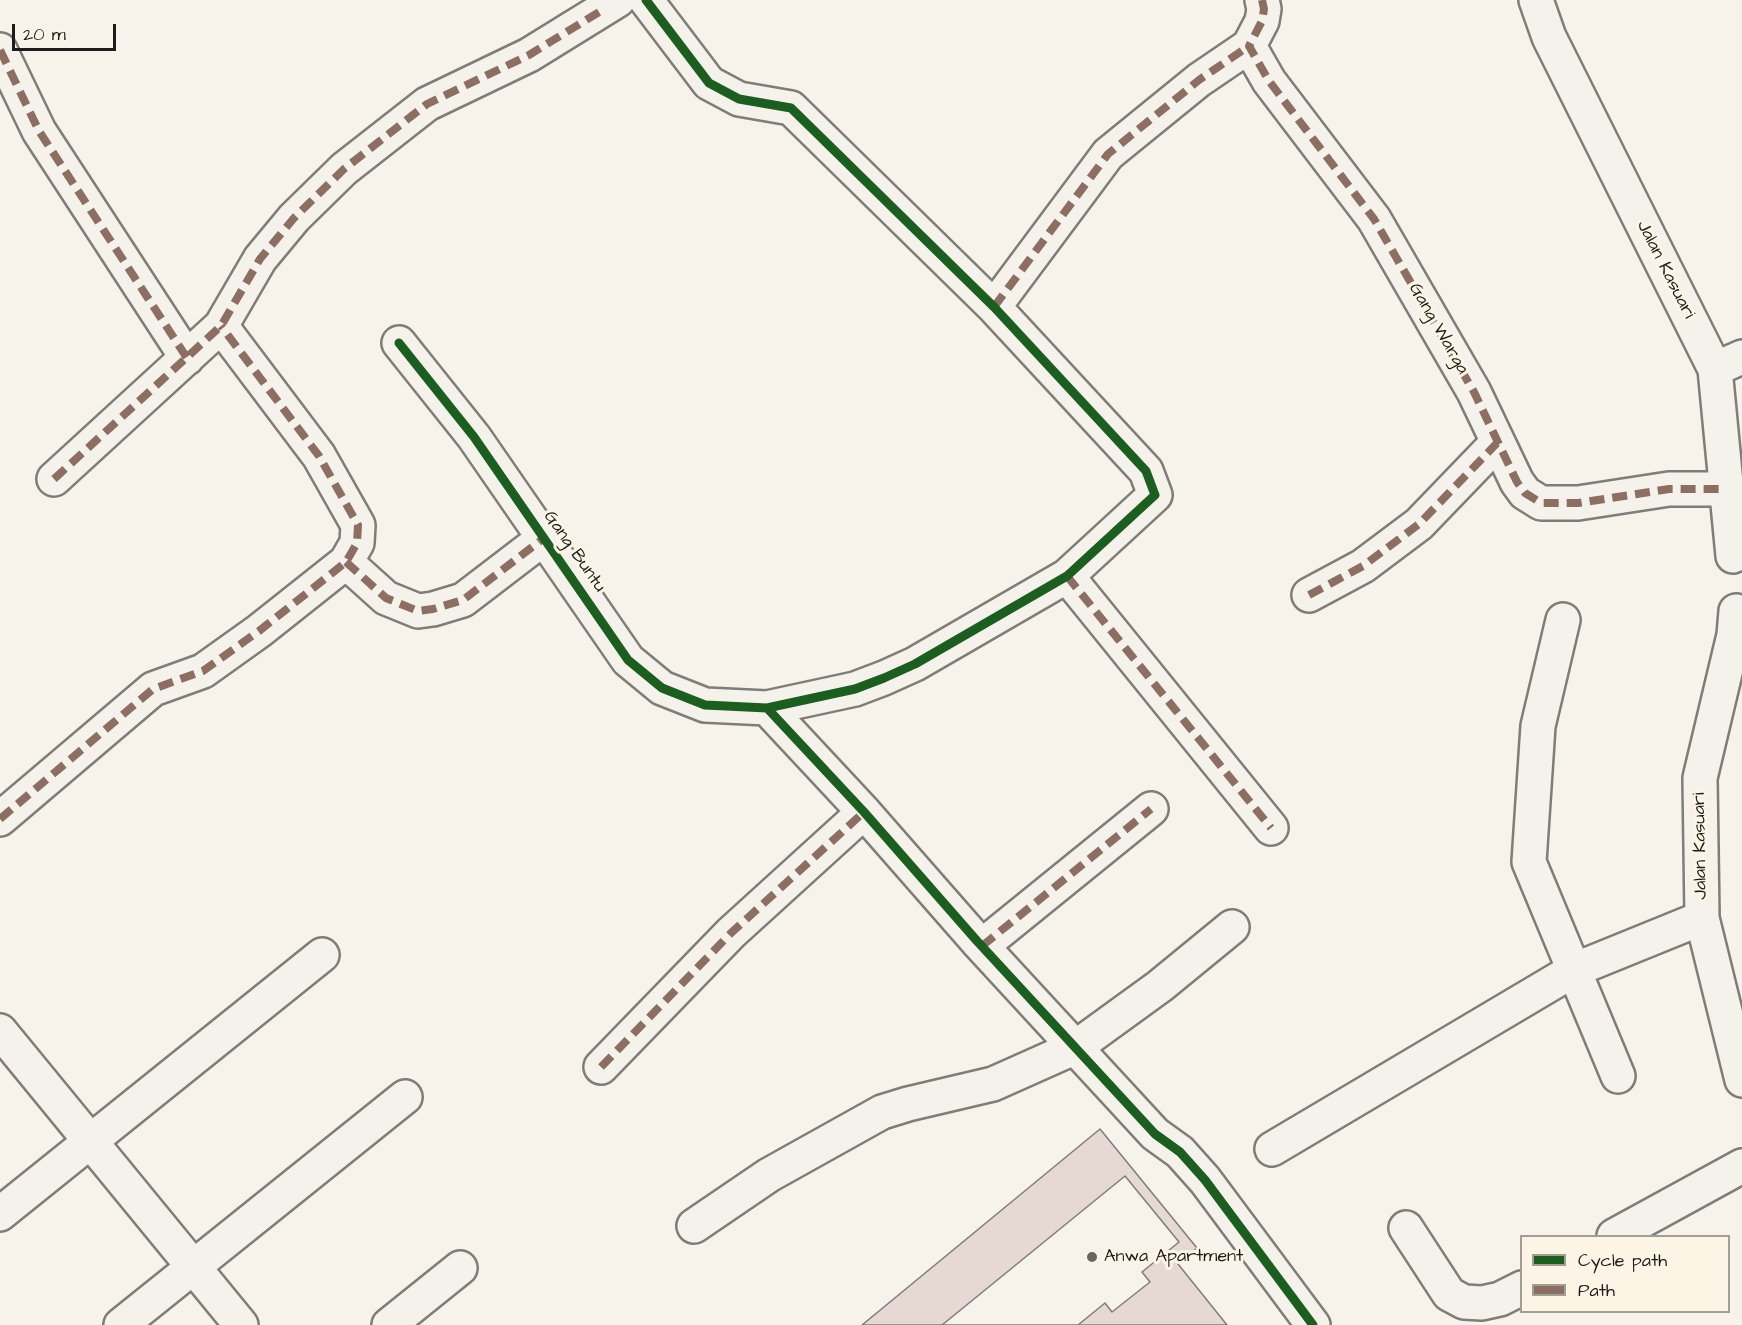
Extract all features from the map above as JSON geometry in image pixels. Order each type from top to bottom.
[{"type":"street","points":[[645,0],[709,83],[739,99],[790,108],[994,307],[1108,154],[1199,80],[1249,46],[1262,21],[1264,9],[1262,0]]},
{"type":"street","name":"Jalan Kasuari","points":[[1536,0],[1549,37],[1728,363],[1726,489],[1733,556]]},
{"type":"street","points":[[54,479],[221,326],[260,259],[294,218],[344,169],[427,104],[529,55],[606,3]]},
{"type":"street","name":"Gang Warga","points":[[1249,46],[1269,81],[1374,219],[1474,392],[1517,483],[1525,493],[1541,503],[1578,503],[1669,489],[1726,489]]},
{"type":"street","points":[[0,50],[39,131],[187,358]]},
{"type":"street","name":"Gang Buntu","points":[[399,343],[474,437],[628,660],[662,688],[705,705],[767,708],[855,688],[915,664],[1067,576],[1155,495],[1146,471],[994,307]]},
{"type":"street","points":[[0,819],[153,689],[203,671],[259,631],[346,562],[357,543],[358,525],[319,456],[221,326]]},
{"type":"street","points":[[1310,595],[1363,566],[1419,524],[1497,443]]},
{"type":"street","points":[[346,562],[386,598],[418,611],[463,600],[544,538]]},
{"type":"street","points":[[1067,576],[1271,828]]},
{"type":"street","name":"Jalan Kasuari","points":[[1736,611],[1734,635],[1700,778],[1702,918],[1742,1080]]},
{"type":"street","points":[[1563,620],[1538,726],[1529,862],[1618,1076]]},
{"type":"street","points":[[767,708],[1155,1134],[1180,1152],[1205,1180],[1313,1325]]},
{"type":"street","points":[[982,946],[1151,809]]},
{"type":"street","points":[[601,1067],[731,933],[864,812]]},
{"type":"street","points":[[1272,1149],[1574,970],[1702,918]]},
{"type":"street","points":[[694,1226],[769,1174],[882,1112],[993,1084],[1076,1047],[1160,986],[1232,927]]},
{"type":"street","points":[[0,1214],[322,955]]},
{"type":"street","points":[[0,1031],[241,1325]]},
{"type":"street","points":[[122,1325],[405,1097]]},
{"type":"street","points":[[1616,1235],[1742,1166]]},
{"type":"street","points":[[1406,1228],[1449,1294],[1464,1302],[1482,1303],[1500,1299],[1520,1289]]},
{"type":"street","points":[[389,1325],[459,1268]]},
{"type":"building","points":[[1100,1129],[1197,1248],[1178,1264],[1227,1325],[862,1325]]},
{"type":"building","name":"Anwa Apartment","points":[[1125,1176],[1179,1242],[1142,1272],[1150,1282],[1112,1312],[1105,1303],[1078,1325],[942,1325]]},
{"type":"marked path","points":[[1262,0],[1264,9],[1262,21],[1249,46],[1269,81],[1374,219],[1474,392],[1517,482],[1525,493],[1541,503],[1578,503],[1669,489],[1726,489]]},
{"type":"marked path","points":[[54,479],[221,326],[260,259],[294,218],[344,169],[427,104],[529,55],[604,9]]},
{"type":"marked path","points":[[994,307],[1108,154],[1199,80],[1249,46]]},
{"type":"marked path","points":[[0,50],[39,131],[187,358]]},
{"type":"marked path","points":[[0,819],[153,689],[203,671],[259,631],[346,562],[357,543],[358,525],[319,456],[221,326]]},
{"type":"marked path","points":[[1309,595],[1363,566],[1419,524],[1497,443]]},
{"type":"marked path","points":[[346,562],[386,598],[418,611],[463,600],[544,538]]},
{"type":"marked path","points":[[1067,576],[1271,828]]},
{"type":"marked path","points":[[982,946],[1151,809]]},
{"type":"marked path","points":[[601,1067],[731,933],[864,812]]},
{"type":"cycle path","points":[[399,343],[474,437],[628,660],[662,688],[705,705],[767,708],[855,689],[915,664],[1067,576],[1155,495],[1146,471],[994,307],[791,108],[739,99],[709,83],[646,0]]},
{"type":"cycle path","points":[[767,708],[1155,1134],[1180,1152],[1205,1180],[1313,1325]]},
{"type":"place","name":"Anwa Apartment","points":[[1092,1257]]}]
